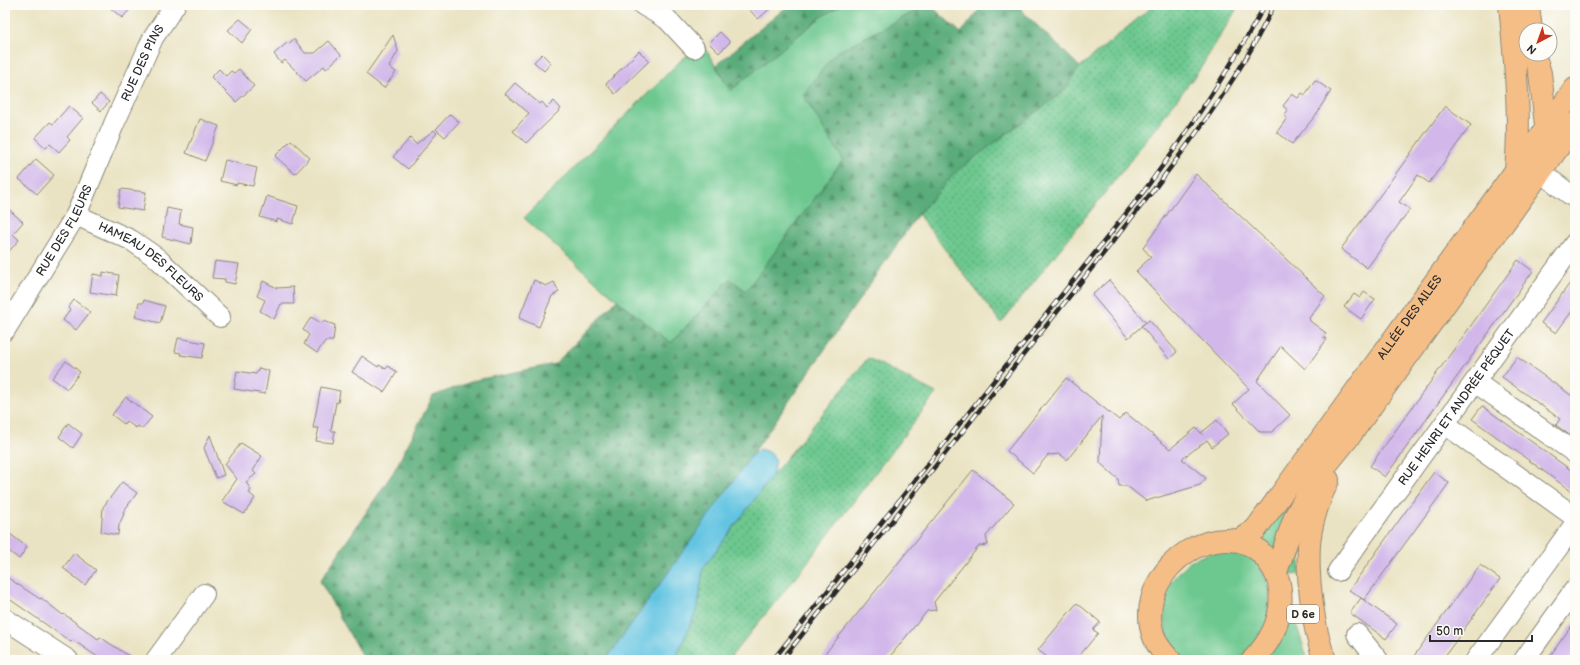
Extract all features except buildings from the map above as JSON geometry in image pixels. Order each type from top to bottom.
[{"type":"main road","points":[[1510,5],[1530,63],[1547,127]]},
{"type":"main road","points":[[1528,5],[1530,22]]},
{"type":"main road","points":[[1530,63],[1550,81],[1565,84],[1575,78]]},
{"type":"main road","points":[[1530,63],[1527,86],[1540,160]]},
{"type":"main road","points":[[1516,170],[1530,63]]},
{"type":"main road","points":[[1540,160],[1547,127],[1575,89]]},
{"type":"main road","name":"ALLÉE DES AILES","points":[[1276,573],[1295,517],[1318,475],[1351,434],[1540,160],[1575,124]]},
{"type":"main road","name":"ALLÉE DES AILES","points":[[1240,540],[1256,529],[1516,170],[1540,160]]},
{"type":"main road","points":[[1326,660],[1311,597],[1309,544],[1320,496],[1351,434]]},
{"type":"main road","points":[[1170,660],[1154,650],[1150,608],[1160,579],[1169,565],[1191,548],[1207,542],[1220,540],[1240,540],[1255,547],[1267,559],[1276,573],[1281,603],[1278,617],[1269,641],[1253,660]]},
{"type":"main road","name":"D 6e","points":[[1276,573],[1300,605],[1318,660]]},
{"type":"street","name":"RUE DES PINS","points":[[114,124],[153,38],[175,5]]},
{"type":"street","points":[[643,5],[667,19],[694,48]]},
{"type":"street","name":"RUE DES FLEURS","points":[[5,330],[76,215],[114,124]]},
{"type":"street","points":[[1540,160],[1575,181]]},
{"type":"street","points":[[1540,160],[1575,198]]},
{"type":"street","name":"HAMEAU DES FLEURS","points":[[76,215],[131,240],[158,258],[220,317]]},
{"type":"street","name":"RUE HENRI ET ANDRÉE PÉQUET","points":[[1338,571],[1575,243]]},
{"type":"street","points":[[1475,382],[1575,453]]},
{"type":"street","points":[[1445,424],[1575,517]]},
{"type":"street","points":[[1476,660],[1575,524]]},
{"type":"street","points":[[1524,660],[1575,589]]},
{"type":"street","points":[[156,660],[204,594]]},
{"type":"street","points":[[5,619],[68,660]]},
{"type":"street","points":[[1357,634],[1378,660]]},
{"type":"green space","points":[[789,5],[841,5],[821,17],[730,91],[716,65]]},
{"type":"green space","points":[[841,5],[927,5],[834,54],[804,95],[843,160],[746,291],[730,279],[671,343],[617,300],[524,218],[678,63],[702,43],[730,90],[821,17]]},
{"type":"green space","points":[[927,5],[930,5],[961,33],[983,5],[1024,5],[1021,10],[1080,67],[1063,92],[958,170],[918,214],[752,455],[606,660],[364,660],[320,581],[394,471],[433,396],[476,380],[555,364],[617,300],[671,343],[730,279],[746,291],[843,160],[803,95],[834,54]]},
{"type":"green space","points":[[1154,5],[1239,5],[1200,69],[1127,165],[1001,323],[918,214],[958,170],[1063,92],[1080,67]]},
{"type":"green space","points":[[868,358],[936,393],[800,572],[728,660],[675,660],[698,607],[703,568],[772,476]]},
{"type":"green space","points":[[1344,420],[1275,552],[1259,539]]},
{"type":"green space","points":[[1301,516],[1300,574],[1291,575],[1287,570]]},
{"type":"green space","points":[[1228,550],[1245,554],[1259,564],[1270,587],[1268,623],[1247,653],[1237,660],[1187,660],[1176,652],[1166,634],[1163,611],[1167,589],[1172,580],[1190,561],[1210,553]]},
{"type":"green space","points":[[1290,606],[1308,660],[1265,660]]},
{"type":"water","points":[[760,449],[771,453],[776,461],[772,476],[703,568],[698,607],[675,660],[606,660],[752,455]]},
{"type":"railway","points":[[773,660],[1147,187],[1209,98],[1265,5]]},
{"type":"railway","points":[[782,660],[1169,170],[1234,78],[1262,30],[1274,5]]}]
